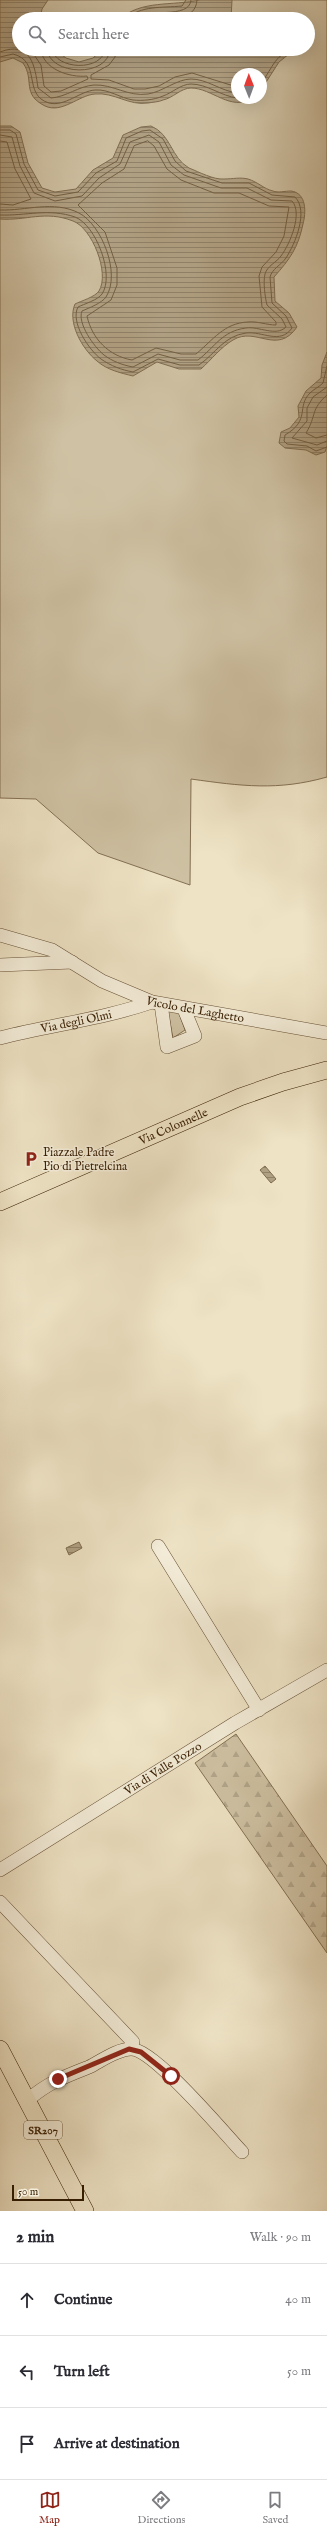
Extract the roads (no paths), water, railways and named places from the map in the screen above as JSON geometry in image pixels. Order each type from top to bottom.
[{"type":"main road","name":"Via Colonnelle","points":[[0,1202],[240,1097],[283,1082],[327,1070]]},
{"type":"main road","name":"SR207","points":[[0,2049],[85,2211]]},
{"type":"street","name":"Vicolo del Laghetto","points":[[0,935],[48,948],[102,981],[157,1003],[184,1009],[327,1033]]},
{"type":"street","points":[[0,965],[72,962]]},
{"type":"street","points":[[157,1003],[167,1047],[195,1036],[184,1009]]},
{"type":"street","name":"Via degli Olmi","points":[[0,1038],[42,1027],[157,1003]]},
{"type":"street","points":[[158,1546],[258,1710]]},
{"type":"street","name":"Via di Valle Pozzo","points":[[0,1870],[258,1710],[327,1670]]},
{"type":"street","points":[[0,1902],[133,2042]]},
{"type":"street","points":[[28,2100],[52,2082],[120,2051],[133,2049],[149,2057],[166,2072],[242,2152]]},
{"type":"water","points":[[0,0],[48,0],[41,12],[12,12],[12,56],[63,56],[79,62],[95,56],[286,56],[279,62],[267,81],[267,68],[231,68],[231,101],[199,89],[187,88],[167,99],[148,103],[134,103],[109,95],[95,94],[83,97],[58,108],[45,106],[33,97],[28,75],[23,63],[13,58],[0,62]]},
{"type":"water","points":[[200,0],[232,0],[231,12],[130,12],[147,6]]},
{"type":"water","points":[[0,126],[11,126],[20,132],[28,163],[42,188],[55,192],[76,189],[93,170],[113,158],[123,135],[141,127],[151,126],[163,135],[178,158],[189,168],[220,179],[245,178],[275,192],[291,191],[300,195],[303,199],[305,209],[299,240],[293,253],[274,277],[275,301],[289,313],[297,327],[289,335],[282,339],[274,340],[250,336],[233,340],[220,350],[201,369],[179,369],[157,362],[133,376],[105,367],[86,350],[77,335],[73,319],[75,304],[97,293],[102,283],[101,263],[97,252],[87,232],[73,221],[53,216],[0,219]]},
{"type":"water","points":[[327,352],[327,446],[325,452],[316,455],[306,450],[285,448],[279,443],[281,432],[290,428],[299,417],[298,406],[306,391],[321,378],[322,365]]},
{"type":"water","points":[[265,1166],[276,1179],[271,1183],[260,1170]]},
{"type":"water","points":[[79,1542],[82,1548],[69,1555],[66,1548]]},
{"type":"place","name":"Piazzale Padre Pio di Pietrelcina","points":[[31,1159]]}]
